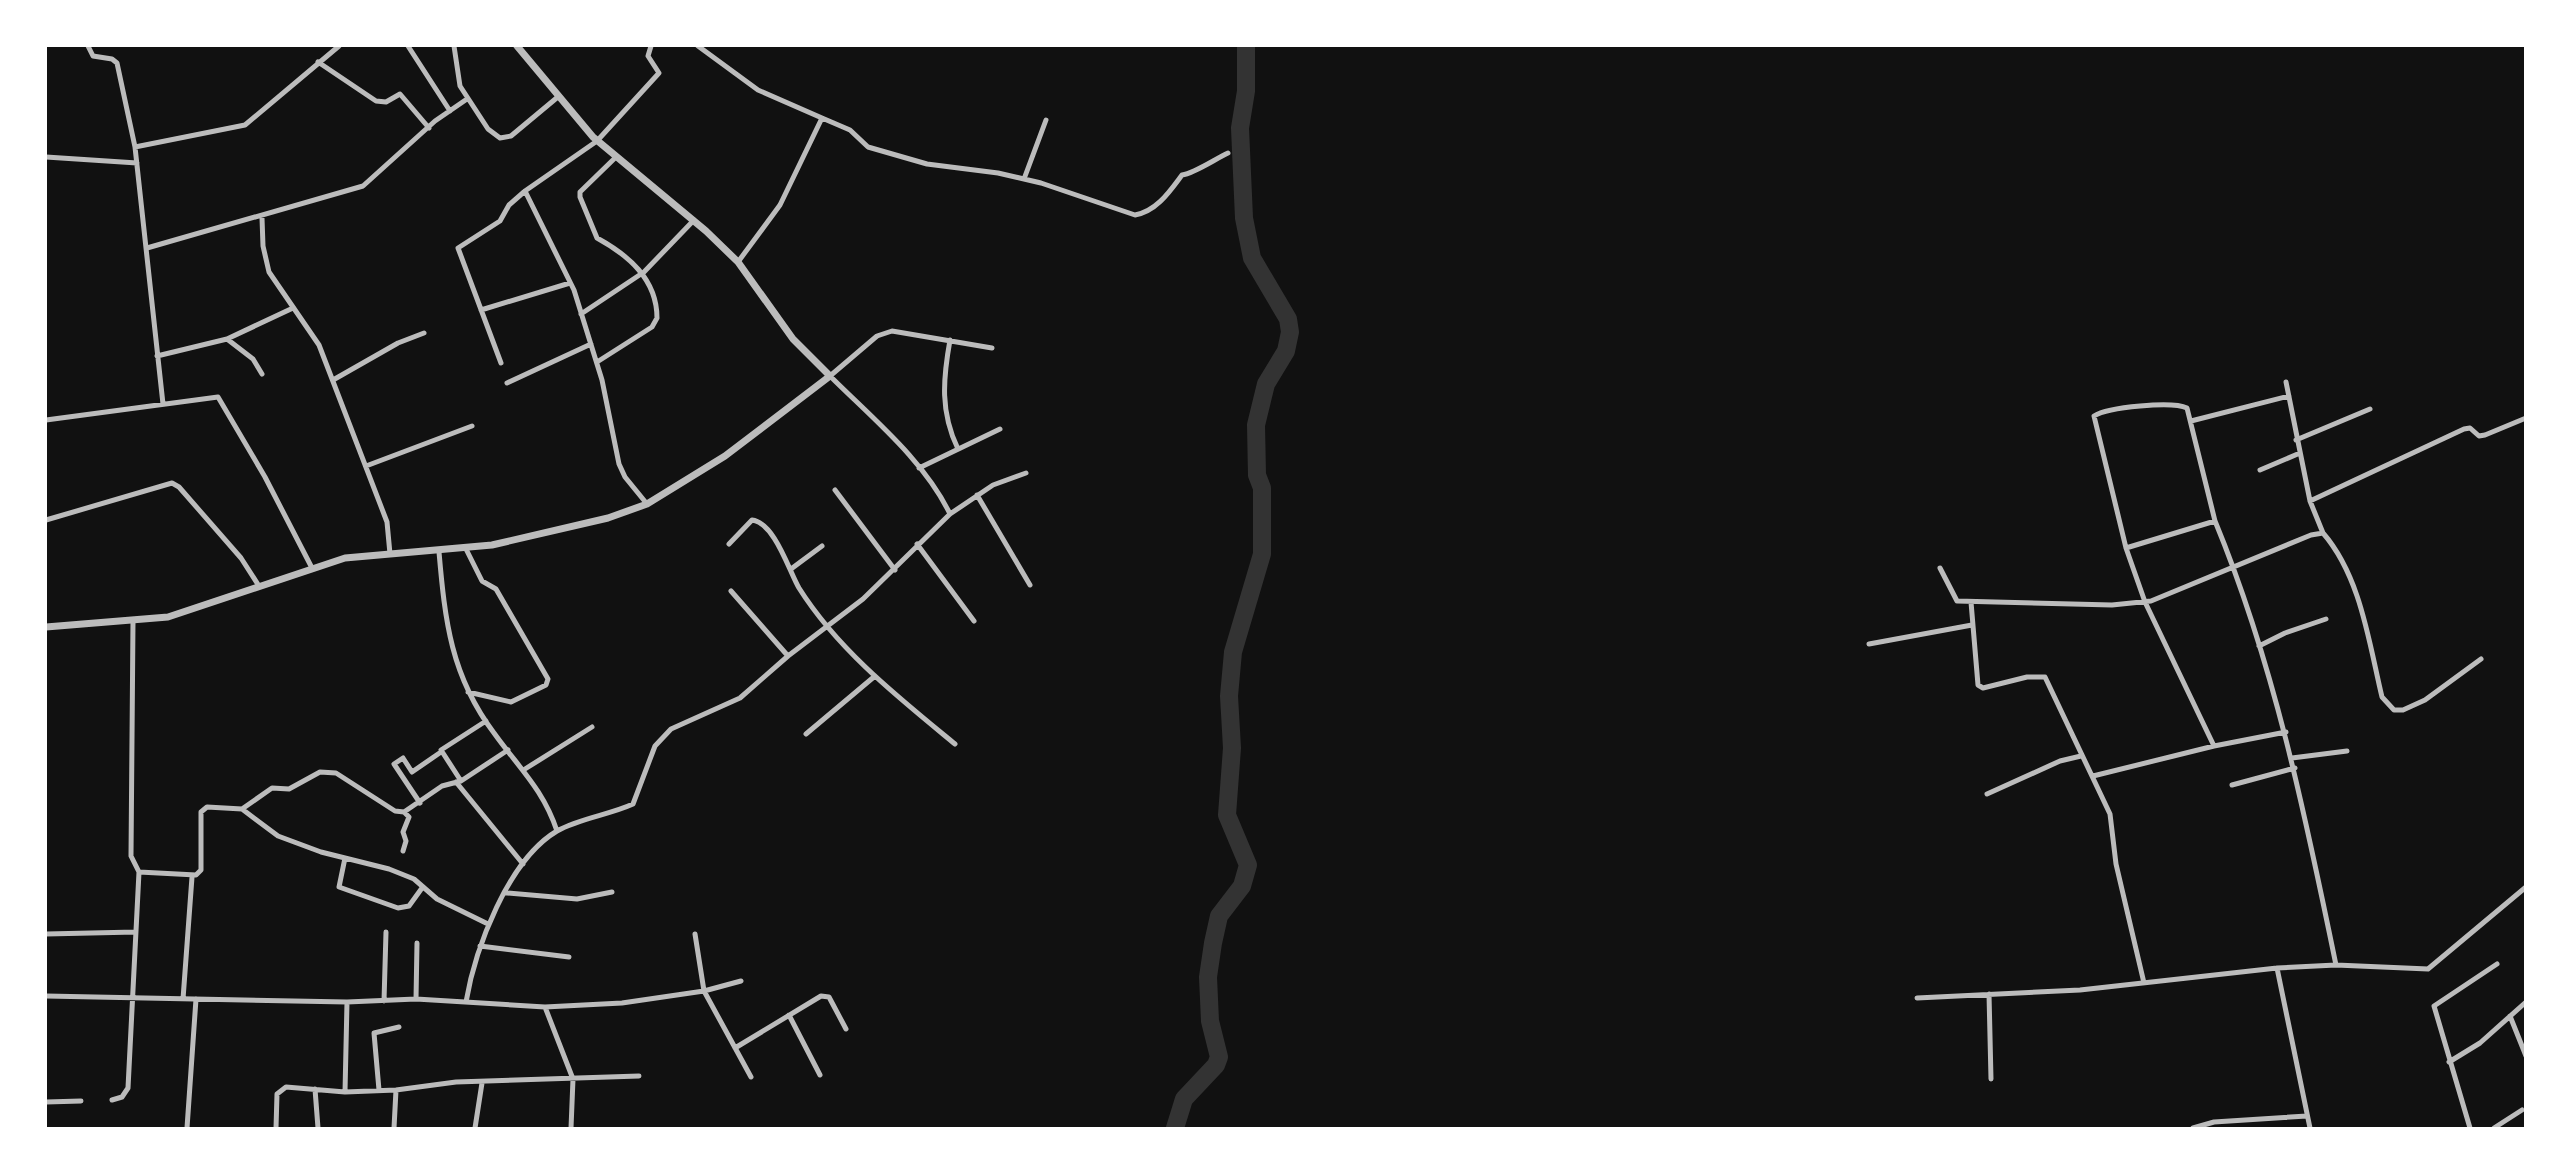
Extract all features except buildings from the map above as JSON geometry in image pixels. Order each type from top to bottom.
[{"type":"street","points":[[88,46],[93,57],[112,59],[117,63],[135,146],[163,404]]},
{"type":"street","points":[[135,146],[245,125],[339,46]]},
{"type":"street","points":[[408,46],[450,111]]},
{"type":"street","points":[[454,46],[456,70],[467,99],[488,129],[504,139],[559,96]]},
{"type":"street","points":[[517,46],[597,141],[694,220],[738,262],[793,339],[919,468],[942,497],[950,514]]},
{"type":"street","points":[[501,363],[457,250],[500,221],[509,205],[525,191],[597,141],[659,73],[648,56],[651,46]]},
{"type":"street","points":[[698,46],[758,89],[850,130],[868,147],[940,167],[998,173],[1024,179],[1135,215],[1146,213],[1168,195],[1182,175],[1191,174],[1204,163],[1228,153]]},
{"type":"street","points":[[318,62],[376,102],[386,102],[400,94],[429,128]]},
{"type":"street","points":[[147,248],[262,218],[363,186],[429,128],[467,99]]},
{"type":"street","points":[[738,262],[780,205],[822,118]]},
{"type":"street","points":[[1024,179],[1046,120]]},
{"type":"street","points":[[46,157],[137,163]]},
{"type":"street","points":[[597,362],[656,321],[656,307],[644,272],[622,252],[597,238],[580,197],[580,192],[616,157]]},
{"type":"street","points":[[525,191],[570,283],[581,314],[597,362],[619,464],[625,477],[647,504]]},
{"type":"street","points":[[262,218],[263,246],[269,272],[319,345],[387,522],[390,554]]},
{"type":"street","points":[[581,314],[644,272],[694,220]]},
{"type":"street","points":[[481,310],[570,283]]},
{"type":"street","points":[[157,356],[227,339],[293,308]]},
{"type":"street","points":[[46,627],[133,621],[188,612],[345,558],[466,549],[608,519],[647,504],[725,456],[883,333],[902,331],[992,348]]},
{"type":"street","points":[[333,380],[398,343],[424,333]]},
{"type":"street","points":[[227,339],[253,359],[262,374]]},
{"type":"street","points":[[950,340],[943,398],[948,425],[958,449]]},
{"type":"street","points":[[508,383],[591,344]]},
{"type":"street","points":[[2286,382],[2310,501],[2323,533],[2343,563],[2361,611],[2382,697],[2387,705],[2394,710],[2414,706],[2481,659]]},
{"type":"street","points":[[2191,421],[2288,396]]},
{"type":"street","points":[[46,420],[218,397],[265,477],[312,568]]},
{"type":"street","points":[[2214,746],[2145,602],[2126,548],[2094,416],[2110,410],[2177,405],[2187,408],[2214,521],[2234,568],[2286,732],[2336,965]]},
{"type":"street","points":[[2296,440],[2370,409]]},
{"type":"street","points":[[2310,501],[2464,429],[2472,429],[2482,436],[2525,418]]},
{"type":"street","points":[[366,466],[472,426]]},
{"type":"street","points":[[919,468],[1000,429]]},
{"type":"street","points":[[2260,470],[2300,453]]},
{"type":"street","points":[[466,1002],[472,965],[488,924],[523,864],[558,831],[633,804],[638,797],[649,758],[662,736],[687,720],[740,698],[895,570],[917,544],[940,527],[950,514],[977,495],[1026,473]]},
{"type":"street","points":[[46,520],[172,483],[179,487],[241,558],[259,586]]},
{"type":"street","points":[[835,490],[895,570]]},
{"type":"street","points":[[977,495],[1030,585]]},
{"type":"street","points":[[729,544],[748,523],[756,520],[787,558],[800,589],[829,627],[875,676],[955,744]]},
{"type":"street","points":[[2126,548],[2214,521]]},
{"type":"street","points":[[1940,568],[1957,601],[2112,605],[2145,602],[2311,535],[2323,533]]},
{"type":"street","points":[[917,544],[974,621]]},
{"type":"street","points":[[792,569],[822,547]]},
{"type":"street","points":[[466,549],[482,581],[496,589],[503,600],[548,679],[546,685],[511,702],[468,692]]},
{"type":"street","points":[[439,552],[448,638],[468,692],[508,751],[525,769],[549,807],[558,831]]},
{"type":"street","points":[[731,591],[788,656]]},
{"type":"street","points":[[1971,602],[1978,685],[1983,688],[2042,675],[2110,814],[2116,864],[2144,983]]},
{"type":"street","points":[[2259,646],[2285,633],[2326,619]]},
{"type":"street","points":[[113,1100],[122,1097],[128,1088],[139,872],[131,856],[133,621]]},
{"type":"street","points":[[1869,644],[1972,625]]},
{"type":"street","points":[[806,734],[875,676]]},
{"type":"street","points":[[421,803],[394,764],[403,758],[412,772],[486,721]]},
{"type":"street","points":[[525,769],[592,727]]},
{"type":"street","points":[[2092,776],[2214,746],[2286,732]]},
{"type":"street","points":[[242,809],[262,792],[272,788],[289,789],[325,771],[336,773],[395,811],[404,812],[421,803],[442,786],[458,782],[508,751]]},
{"type":"street","points":[[2292,758],[2347,751]]},
{"type":"street","points":[[440,752],[458,782],[523,864]]},
{"type":"street","points":[[1987,794],[2060,761],[2081,756]]},
{"type":"street","points":[[2232,785],[2295,768]]},
{"type":"street","points":[[139,872],[192,877],[201,870],[201,812],[207,807],[242,809],[278,836],[414,879],[437,899],[488,924]]},
{"type":"street","points":[[403,851],[406,841],[403,832],[409,817],[404,812]]},
{"type":"street","points":[[345,858],[339,887],[398,908],[409,906],[422,888]]},
{"type":"street","points":[[183,999],[192,877]]},
{"type":"street","points":[[1917,998],[2080,990],[2277,968],[2336,965],[2428,969],[2525,887]]},
{"type":"street","points":[[507,893],[577,899],[612,892]]},
{"type":"street","points":[[46,934],[136,932]]},
{"type":"street","points":[[384,1001],[386,932]]},
{"type":"street","points":[[695,934],[704,991],[751,1077]]},
{"type":"street","points":[[416,999],[417,943]]},
{"type":"street","points":[[480,946],[569,957]]},
{"type":"street","points":[[2470,1129],[2434,1006],[2497,964]]},
{"type":"street","points":[[2277,968],[2310,1129]]},
{"type":"street","points":[[46,996],[347,1002],[416,999],[545,1007],[622,1003],[704,991],[741,981]]},
{"type":"street","points":[[1989,994],[1991,1079]]},
{"type":"street","points":[[735,1048],[821,996],[827,996],[846,1029]]},
{"type":"street","points":[[187,1129],[196,999]]},
{"type":"street","points":[[345,1092],[347,1002]]},
{"type":"street","points":[[2449,1062],[2480,1043],[2525,1002]]},
{"type":"street","points":[[545,1007],[573,1079],[571,1129]]},
{"type":"street","points":[[789,1016],[820,1075]]},
{"type":"street","points":[[2510,1016],[2525,1056]]},
{"type":"street","points":[[379,1090],[374,1033],[399,1027]]},
{"type":"street","points":[[275,1129],[279,1091],[291,1086],[345,1092],[396,1090],[456,1082],[639,1076]]},
{"type":"street","points":[[475,1129],[482,1083]]},
{"type":"street","points":[[316,1089],[318,1129]]},
{"type":"street","points":[[394,1129],[396,1090]]},
{"type":"street","points":[[46,1102],[81,1101]]},
{"type":"street","points":[[2494,1129],[2522,1110]]},
{"type":"street","points":[[2193,1129],[2214,1122],[2308,1116]]},
{"type":"waterway","points":[[1175,1128],[1184,1099],[1216,1065],[1219,1057],[1210,1021],[1208,977],[1213,943],[1219,916],[1242,886],[1248,865],[1227,815],[1232,748],[1229,696],[1233,652],[1262,554],[1262,488],[1257,475],[1256,425],[1266,384],[1286,351],[1290,332],[1288,319],[1252,258],[1244,218],[1240,128],[1246,91],[1246,46]]}]
